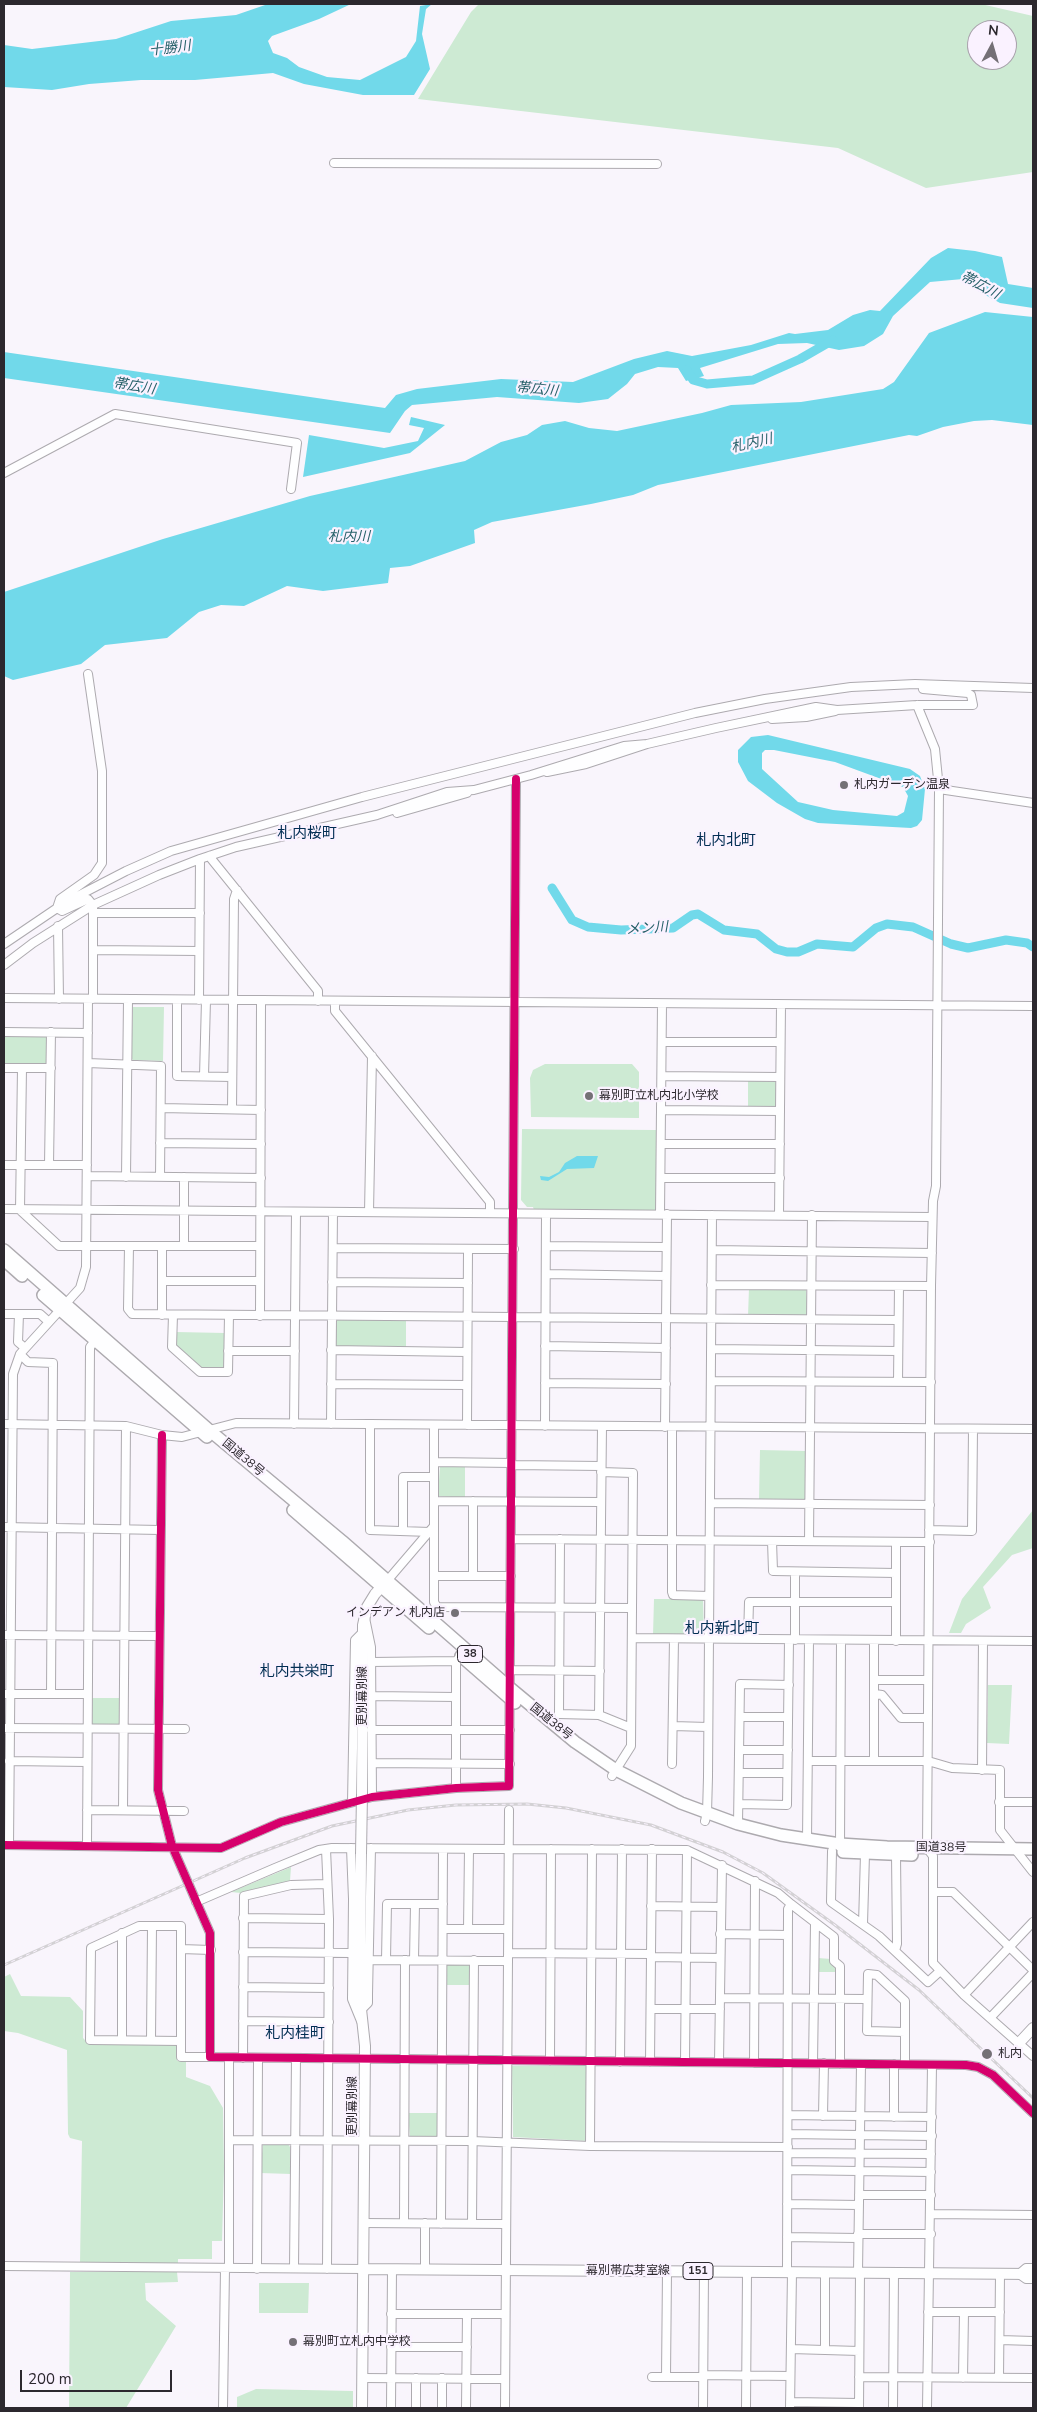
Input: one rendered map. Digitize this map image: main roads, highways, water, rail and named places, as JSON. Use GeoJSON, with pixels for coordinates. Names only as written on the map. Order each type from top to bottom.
{"type":"FeatureCollection","features":[{"type":"Feature","properties":{"kind":"highway","name":"国道38号"},"geometry":{"type":"LineString","coordinates":[[4,1250],[63,1307]]}},
{"type":"Feature","properties":{"kind":"highway","name":"国道38号"},"geometry":{"type":"LineString","coordinates":[[4,1260],[63,1307],[204,1431],[384,1584],[461,1655],[614,1773],[706,1817],[780,1842],[865,1854],[896,1855],[930,1852]]}},
{"type":"Feature","properties":{"kind":"highway","name":"国道38号"},"geometry":{"type":"LineString","coordinates":[[706,1817],[807,1840],[837,1849],[930,1852],[1017,1852],[1033,1849]]}},
{"type":"Feature","properties":{"kind":"highway","name":"国道38号"},"geometry":{"type":"LineString","coordinates":[[1017,1852],[1033,1856]]}},
{"type":"Feature","properties":{"kind":"main road","name":"更別幕別線"},"geometry":{"type":"LineString","coordinates":[[363,2269],[364,2058],[361,2010],[361,1854],[367,1795],[363,1632],[367,1607],[384,1584]]}},
{"type":"Feature","properties":{"kind":"main road"},"geometry":{"type":"LineString","coordinates":[[1019,2043],[1033,2028]]}},
{"type":"Feature","properties":{"kind":"main road"},"geometry":{"type":"LineString","coordinates":[[362,2408],[363,2269]]}},
{"type":"Feature","properties":{"kind":"main road","name":"幕別帯広芽室線"},"geometry":{"type":"LineString","coordinates":[[363,2269],[1033,2274]]}},
{"type":"Feature","properties":{"kind":"water","name":"十勝川"},"geometry":{"type":"Polygon","coordinates":[[[268,4],[351,4],[319,19],[272,36],[268,41],[273,53],[287,58],[299,67],[327,77],[360,80],[406,57],[416,41],[420,6],[432,4],[426,9],[422,34],[430,69],[414,95],[363,95],[304,84],[273,73],[195,80],[141,80],[89,84],[52,90],[4,87],[4,45],[32,49],[116,39],[171,21],[236,15],[268,4]]]}},
{"type":"Feature","properties":{"kind":"water"},"geometry":{"type":"Polygon","coordinates":[[[948,248],[1002,257],[1008,284],[1033,288],[1033,308],[1000,303],[978,291],[963,279],[930,282],[893,316],[883,334],[864,346],[839,350],[807,343],[778,344],[700,368],[704,376],[686,381],[678,368],[658,367],[635,374],[627,384],[608,399],[579,403],[497,397],[412,405],[405,411],[390,433],[4,378],[4,352],[385,408],[396,395],[417,389],[501,379],[573,382],[634,359],[667,351],[692,356],[751,345],[789,333],[828,330],[853,315],[870,310],[880,311],[931,258],[948,248]]]}},
{"type":"Feature","properties":{"kind":"water","name":"札内川"},"geometry":{"type":"Polygon","coordinates":[[[985,312],[1033,317],[1033,425],[992,420],[974,421],[943,427],[917,436],[909,435],[658,485],[633,495],[492,522],[474,530],[475,543],[410,566],[390,568],[388,583],[323,591],[287,586],[244,606],[221,605],[199,612],[167,638],[105,645],[81,664],[13,680],[4,676],[4,592],[163,539],[310,496],[465,461],[501,442],[527,435],[542,425],[565,421],[589,428],[617,431],[731,405],[801,402],[883,389],[894,382],[929,333],[985,312]]]}},
{"type":"Feature","properties":{"kind":"water"},"geometry":{"type":"Polygon","coordinates":[[[411,417],[445,425],[410,453],[303,477],[309,435],[384,448],[418,441],[424,428],[409,425],[411,417]]]}},
{"type":"Feature","properties":{"kind":"water"},"geometry":{"type":"Polygon","coordinates":[[[768,735],[910,769],[920,776],[925,789],[922,820],[917,826],[911,828],[818,823],[805,819],[777,803],[748,781],[738,762],[738,750],[751,737],[768,735]],[[765,750],[762,753],[762,769],[798,802],[833,810],[897,816],[904,812],[908,796],[903,787],[835,762],[774,750],[765,750]]]}},
{"type":"Feature","properties":{"kind":"water"},"geometry":{"type":"Polygon","coordinates":[[[577,1156],[598,1156],[594,1168],[567,1169],[548,1181],[541,1180],[540,1176],[549,1177],[559,1172],[565,1163],[577,1156]]]}},
{"type":"Feature","properties":{"kind":"waterway","name":"帯広川"},"geometry":{"type":"LineString","coordinates":[[687,370],[693,380],[707,384],[753,380],[800,359],[833,340]]}},
{"type":"Feature","properties":{"kind":"waterway","name":"メン川"},"geometry":{"type":"LineString","coordinates":[[552,888],[572,920],[588,927],[621,930],[673,928],[692,915],[698,914],[724,930],[757,934],[776,949],[787,952],[798,952],[817,944],[853,947],[876,928],[887,924],[913,927],[951,944],[968,948],[1006,940],[1027,943],[1033,947]]}},
{"type":"Feature","properties":{"kind":"railway"},"geometry":{"type":"LineString","coordinates":[[4,1965],[245,1858],[332,1826],[408,1810],[456,1805],[527,1804],[566,1808],[651,1825],[723,1852],[763,1873],[835,1925],[919,1990],[1033,2098]]}},
{"type":"Feature","properties":{"kind":"place","name":"札内ガーデン温泉"},"geometry":{"type":"Point","coordinates":[844,785]}},
{"type":"Feature","properties":{"kind":"place","name":"幕別町立札内北小学校"},"geometry":{"type":"Point","coordinates":[589,1096]}},
{"type":"Feature","properties":{"kind":"place","name":"インデアン 札内店"},"geometry":{"type":"Point","coordinates":[455,1613]}},
{"type":"Feature","properties":{"kind":"place","name":"札内"},"geometry":{"type":"Point","coordinates":[987,2054]}},
{"type":"Feature","properties":{"kind":"place","name":"幕別町立札内中学校"},"geometry":{"type":"Point","coordinates":[293,2342]}},
{"type":"Feature","properties":{"kind":"district","name":"札内桜町"},"geometry":{"type":"Point","coordinates":[307,834]}},
{"type":"Feature","properties":{"kind":"district","name":"札内北町"},"geometry":{"type":"Point","coordinates":[726,841]}},
{"type":"Feature","properties":{"kind":"district","name":"札内新北町"},"geometry":{"type":"Point","coordinates":[722,1629]}},
{"type":"Feature","properties":{"kind":"district","name":"札内共栄町"},"geometry":{"type":"Point","coordinates":[297,1672]}},
{"type":"Feature","properties":{"kind":"district","name":"札内桂町"},"geometry":{"type":"Point","coordinates":[295,2034]}}]}
